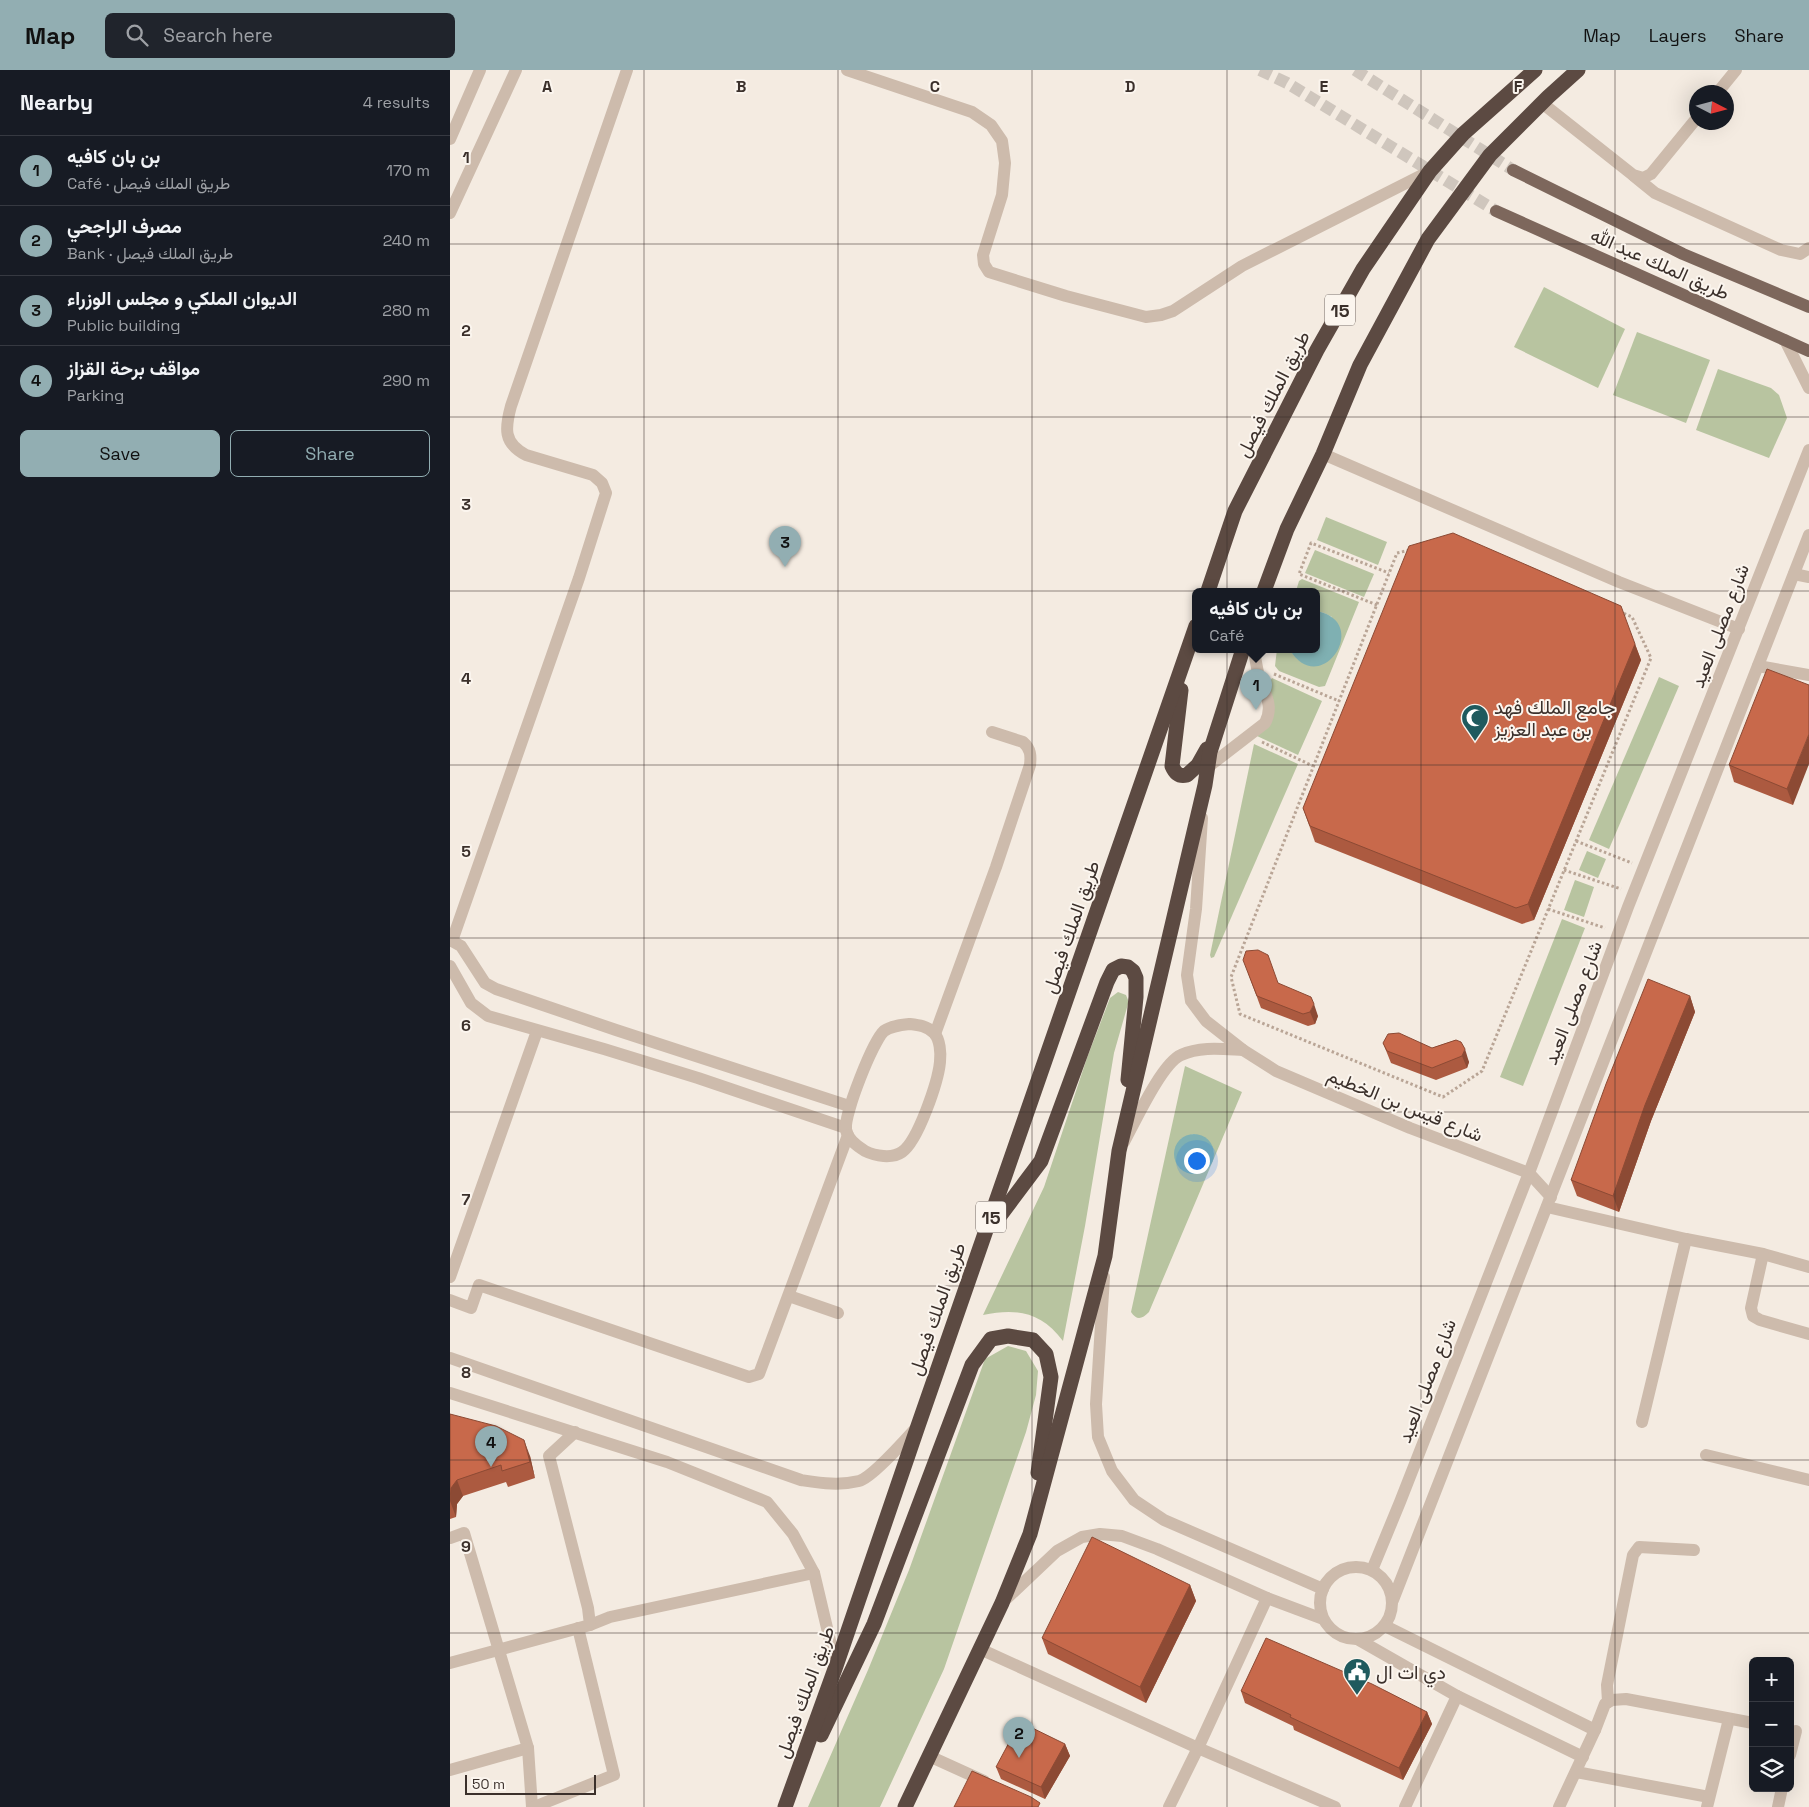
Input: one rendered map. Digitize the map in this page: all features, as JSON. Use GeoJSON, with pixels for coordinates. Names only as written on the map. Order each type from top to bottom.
{"type":"FeatureCollection","features":[{"type":"Feature","properties":{"kind":"highway","name":"طريق الملك فيصل"},"geometry":{"type":"LineString","coordinates":[[1209,588],[1235,511],[1317,350],[1363,269],[1430,171],[1463,134],[1535,70]]}},
{"type":"Feature","properties":{"kind":"highway","name":"15"},"geometry":{"type":"LineString","coordinates":[[1265,588],[1288,530],[1360,365],[1428,238],[1490,154],[1578,70]]}},
{"type":"Feature","properties":{"kind":"highway","name":"طريق الملك فيصل"},"geometry":{"type":"LineString","coordinates":[[786,1807],[1192,637]]}},
{"type":"Feature","properties":{"kind":"highway"},"geometry":{"type":"LineString","coordinates":[[1192,641],[1182,684],[1172,766],[1175,772],[1178,775],[1187,775],[1198,765],[1216,734]]}},
{"type":"Feature","properties":{"kind":"highway"},"geometry":{"type":"LineString","coordinates":[[905,1807],[1002,1603],[1030,1534],[1105,1256],[1119,1151],[1205,785],[1210,752],[1242,653]]}},
{"type":"Feature","properties":{"kind":"highway"},"geometry":{"type":"LineString","coordinates":[[983,1238],[1041,1161],[1106,982],[1113,970],[1120,966],[1128,967],[1133,971],[1136,978],[1127,1119]]}},
{"type":"Feature","properties":{"kind":"highway"},"geometry":{"type":"LineString","coordinates":[[786,1807],[874,1624],[972,1364],[991,1339],[1008,1336],[1033,1340],[1046,1354],[1051,1377],[1030,1534]]}},
{"type":"Feature","properties":{"kind":"main road","name":"طريق الملك عبد الله"},"geometry":{"type":"LineString","coordinates":[[1513,170],[1683,254],[1808,306]]}},
{"type":"Feature","properties":{"kind":"main road","name":"طريق الملك عبد الله"},"geometry":{"type":"LineString","coordinates":[[1496,211],[1809,351]]}},
{"type":"Feature","properties":{"kind":"street"},"geometry":{"type":"LineString","coordinates":[[450,138],[480,70]]}},
{"type":"Feature","properties":{"kind":"street"},"geometry":{"type":"LineString","coordinates":[[450,213],[516,70]]}},
{"type":"Feature","properties":{"kind":"street"},"geometry":{"type":"LineString","coordinates":[[627,70],[506,424],[511,444],[517,451],[593,475],[602,483],[606,493],[579,578],[451,941],[461,946],[485,983],[496,989],[849,1106]]}},
{"type":"Feature","properties":{"kind":"street"},"geometry":{"type":"LineString","coordinates":[[846,70],[972,112],[991,125],[1002,141],[1005,163],[1002,195],[982,255],[984,264],[989,272],[1066,296],[1146,317],[1173,312],[1242,266],[1430,171]]}},
{"type":"Feature","properties":{"kind":"street"},"geometry":{"type":"LineString","coordinates":[[1724,85],[1736,70]]}},
{"type":"Feature","properties":{"kind":"street"},"geometry":{"type":"LineString","coordinates":[[1542,103],[1655,193],[1781,250],[1800,254],[1809,248]]}},
{"type":"Feature","properties":{"kind":"street"},"geometry":{"type":"LineString","coordinates":[[1633,175],[1643,178],[1651,174],[1689,127]]}},
{"type":"Feature","properties":{"kind":"street"},"geometry":{"type":"LineString","coordinates":[[1785,340],[1809,388]]}},
{"type":"Feature","properties":{"kind":"street","name":"شارع مصلى العيد"},"geometry":{"type":"LineString","coordinates":[[1372,1570],[1529,1174],[1644,868],[1809,450]]}},
{"type":"Feature","properties":{"kind":"street"},"geometry":{"type":"LineString","coordinates":[[1322,454],[1646,594],[1739,629]]}},
{"type":"Feature","properties":{"kind":"street"},"geometry":{"type":"LineString","coordinates":[[1794,488],[1799,480],[1809,475]]}},
{"type":"Feature","properties":{"kind":"street"},"geometry":{"type":"LineString","coordinates":[[1393,1600],[1386,1582],[1372,1570],[1361,1567],[1349,1568],[1338,1572],[1329,1579],[1323,1589],[1320,1604],[1323,1619],[1329,1628],[1338,1635],[1348,1639],[1359,1640],[1369,1638],[1378,1633],[1390,1618],[1393,1600],[1809,534]]}},
{"type":"Feature","properties":{"kind":"street"},"geometry":{"type":"LineString","coordinates":[[1794,574],[1809,577]]}},
{"type":"Feature","properties":{"kind":"street"},"geometry":{"type":"LineString","coordinates":[[1208,767],[1264,723],[1269,715],[1270,702],[1257,667],[1255,653]]}},
{"type":"Feature","properties":{"kind":"street"},"geometry":{"type":"LineString","coordinates":[[1758,666],[1809,675]]}},
{"type":"Feature","properties":{"kind":"street"},"geometry":{"type":"LineString","coordinates":[[935,1034],[996,868],[1030,766],[1030,753],[1023,742],[992,732]]}},
{"type":"Feature","properties":{"kind":"street","name":"شارع قيس بن الخطيم"},"geometry":{"type":"LineString","coordinates":[[1205,785],[1196,909],[1187,975],[1191,1001],[1206,1021],[1243,1050],[1276,1071],[1410,1128],[1529,1174],[1549,1202]]}},
{"type":"Feature","properties":{"kind":"street"},"geometry":{"type":"LineString","coordinates":[[450,966],[471,1003],[488,1016],[698,1078],[846,1132],[851,1141],[859,1148],[888,1156],[902,1152],[914,1139],[927,1107],[940,1062],[940,1049],[935,1034],[925,1026],[910,1024],[896,1026],[885,1030],[875,1042],[849,1106],[846,1132],[789,1296],[759,1374],[749,1377],[479,1285],[471,1308],[450,1300]]}},
{"type":"Feature","properties":{"kind":"street"},"geometry":{"type":"LineString","coordinates":[[450,1277],[537,1031]]}},
{"type":"Feature","properties":{"kind":"street"},"geometry":{"type":"LineString","coordinates":[[1119,1151],[1166,1067],[1180,1055],[1195,1050],[1243,1050]]}},
{"type":"Feature","properties":{"kind":"street"},"geometry":{"type":"LineString","coordinates":[[1549,1202],[1686,1239],[1763,1254],[1809,1267]]}},
{"type":"Feature","properties":{"kind":"street"},"geometry":{"type":"LineString","coordinates":[[1642,1422],[1686,1239]]}},
{"type":"Feature","properties":{"kind":"street"},"geometry":{"type":"LineString","coordinates":[[1763,1254],[1751,1308],[1753,1316],[1760,1320],[1809,1334]]}},
{"type":"Feature","properties":{"kind":"street"},"geometry":{"type":"LineString","coordinates":[[1105,1256],[1096,1404],[1098,1437],[1112,1471],[1134,1500],[1164,1520],[1323,1589]]}},
{"type":"Feature","properties":{"kind":"street"},"geometry":{"type":"LineString","coordinates":[[789,1296],[838,1313]]}},
{"type":"Feature","properties":{"kind":"street"},"geometry":{"type":"LineString","coordinates":[[450,1358],[801,1480],[832,1485],[861,1481],[882,1464],[918,1426]]}},
{"type":"Feature","properties":{"kind":"street"},"geometry":{"type":"LineString","coordinates":[[450,1393],[667,1462],[767,1502],[793,1534],[814,1573],[836,1666]]}},
{"type":"Feature","properties":{"kind":"street"},"geometry":{"type":"LineString","coordinates":[[450,1538],[464,1533],[528,1748],[533,1807],[614,1775],[584,1626],[588,1608],[549,1456],[575,1432]]}},
{"type":"Feature","properties":{"kind":"street"},"geometry":{"type":"LineString","coordinates":[[1706,1454],[1809,1480]]}},
{"type":"Feature","properties":{"kind":"street"},"geometry":{"type":"LineString","coordinates":[[1002,1603],[1057,1551],[1082,1537],[1100,1534],[1122,1536],[1157,1549],[1267,1598],[1323,1619]]}},
{"type":"Feature","properties":{"kind":"street"},"geometry":{"type":"LineString","coordinates":[[1608,1702],[1608,1685],[1632,1555],[1639,1546],[1694,1550]]}},
{"type":"Feature","properties":{"kind":"street"},"geometry":{"type":"LineString","coordinates":[[450,1662],[584,1626],[610,1617],[814,1573]]}},
{"type":"Feature","properties":{"kind":"street"},"geometry":{"type":"LineString","coordinates":[[1169,1807],[1267,1598]]}},
{"type":"Feature","properties":{"kind":"street"},"geometry":{"type":"LineString","coordinates":[[1385,1626],[1596,1730]]}},
{"type":"Feature","properties":{"kind":"street"},"geometry":{"type":"LineString","coordinates":[[1359,1640],[1457,1696],[1583,1757]]}},
{"type":"Feature","properties":{"kind":"street"},"geometry":{"type":"LineString","coordinates":[[980,1650],[1335,1807]]}},
{"type":"Feature","properties":{"kind":"street"},"geometry":{"type":"LineString","coordinates":[[1405,1807],[1457,1696]]}},
{"type":"Feature","properties":{"kind":"street"},"geometry":{"type":"LineString","coordinates":[[1559,1807],[1596,1730],[1605,1704],[1612,1700],[1626,1699],[1749,1722]]}},
{"type":"Feature","properties":{"kind":"street"},"geometry":{"type":"LineString","coordinates":[[1576,1772],[1708,1802],[1729,1719]]}},
{"type":"Feature","properties":{"kind":"street"},"geometry":{"type":"LineString","coordinates":[[1794,1730],[1809,1733]]}},
{"type":"Feature","properties":{"kind":"street"},"geometry":{"type":"LineString","coordinates":[[450,1770],[528,1748]]}},
{"type":"Feature","properties":{"kind":"street"},"geometry":{"type":"LineString","coordinates":[[929,1756],[999,1788]]}},
{"type":"Feature","properties":{"kind":"street"},"geometry":{"type":"LineString","coordinates":[[1778,1807],[1781,1792]]}},
{"type":"Feature","properties":{"kind":"path"},"geometry":{"type":"LineString","coordinates":[[1454,540],[1632,617],[1651,658],[1482,1071],[1443,1097],[1240,1014],[1231,977],[1389,573],[1397,552],[1454,540]]}},
{"type":"Feature","properties":{"kind":"path"},"geometry":{"type":"LineString","coordinates":[[1377,605],[1299,574],[1311,543],[1389,573]]}},
{"type":"Feature","properties":{"kind":"path"},"geometry":{"type":"LineString","coordinates":[[1257,667],[1339,701]]}},
{"type":"Feature","properties":{"kind":"path"},"geometry":{"type":"LineString","coordinates":[[1248,736],[1313,766]]}},
{"type":"Feature","properties":{"kind":"path"},"geometry":{"type":"LineString","coordinates":[[1576,841],[1644,868]]}},
{"type":"Feature","properties":{"kind":"path"},"geometry":{"type":"LineString","coordinates":[[1564,870],[1634,894]]}},
{"type":"Feature","properties":{"kind":"path"},"geometry":{"type":"LineString","coordinates":[[1548,909],[1619,933]]}},
{"type":"Feature","properties":{"kind":"green space"},"geometry":{"type":"Polygon","coordinates":[[[1544,287],[1625,329],[1598,388],[1514,347],[1544,287]]]}},
{"type":"Feature","properties":{"kind":"green space"},"geometry":{"type":"Polygon","coordinates":[[[1637,332],[1710,360],[1686,423],[1613,395],[1637,332]]]}},
{"type":"Feature","properties":{"kind":"green space"},"geometry":{"type":"Polygon","coordinates":[[[1718,369],[1771,388],[1779,395],[1787,418],[1769,458],[1696,430],[1718,369]]]}},
{"type":"Feature","properties":{"kind":"green space"},"geometry":{"type":"Polygon","coordinates":[[[1326,517],[1387,542],[1378,565],[1317,540],[1326,517]]]}},
{"type":"Feature","properties":{"kind":"green space"},"geometry":{"type":"Polygon","coordinates":[[[1315,550],[1374,574],[1364,597],[1305,573],[1315,550]]]}},
{"type":"Feature","properties":{"kind":"green space"},"geometry":{"type":"Polygon","coordinates":[[[1302,579],[1359,602],[1325,686],[1319,687],[1279,671],[1275,666],[1277,653],[1292,653],[1301,662],[1318,666],[1332,617],[1320,612],[1320,588],[1297,588],[1299,581],[1302,579]]]}},
{"type":"Feature","properties":{"kind":"green space"},"geometry":{"type":"Polygon","coordinates":[[[1659,677],[1679,686],[1609,849],[1589,840],[1659,677]]]}},
{"type":"Feature","properties":{"kind":"green space"},"geometry":{"type":"Polygon","coordinates":[[[1272,678],[1322,701],[1298,755],[1257,736],[1263,730],[1267,687],[1272,678]]]}},
{"type":"Feature","properties":{"kind":"green space"},"geometry":{"type":"Polygon","coordinates":[[[1254,744],[1298,764],[1214,957],[1211,958],[1210,955],[1254,744]]]}},
{"type":"Feature","properties":{"kind":"green space"},"geometry":{"type":"Polygon","coordinates":[[[1587,851],[1606,859],[1598,878],[1579,870],[1587,851]]]}},
{"type":"Feature","properties":{"kind":"green space"},"geometry":{"type":"Polygon","coordinates":[[[1575,880],[1594,887],[1584,917],[1564,910],[1575,880]]]}},
{"type":"Feature","properties":{"kind":"green space"},"geometry":{"type":"Polygon","coordinates":[[[1562,919],[1585,928],[1523,1086],[1500,1077],[1562,919]]]}},
{"type":"Feature","properties":{"kind":"green space"},"geometry":{"type":"Polygon","coordinates":[[[1118,992],[1126,995],[1128,1004],[1114,1053],[1085,1226],[1063,1341],[1046,1324],[1028,1314],[1007,1312],[983,1315],[1044,1187],[1087,1058],[1110,998],[1118,992]]]}},
{"type":"Feature","properties":{"kind":"green space"},"geometry":{"type":"Polygon","coordinates":[[[1185,1066],[1242,1092],[1149,1312],[1137,1318],[1131,1312],[1185,1066]],[[1194,1134],[1182,1138],[1176,1162],[1184,1171],[1202,1172],[1213,1159],[1213,1150],[1206,1140],[1194,1134]]]}},
{"type":"Feature","properties":{"kind":"green space"},"geometry":{"type":"Polygon","coordinates":[[[1008,1346],[1026,1351],[1038,1371],[1036,1395],[1026,1432],[944,1669],[880,1807],[808,1807],[909,1570],[985,1359],[1008,1346]]]}},
{"type":"Feature","properties":{"kind":"water"},"geometry":{"type":"Polygon","coordinates":[[[1320,613],[1333,618],[1340,628],[1341,641],[1336,653],[1327,662],[1315,666],[1302,663],[1293,653],[1320,653],[1320,613]]]}},
{"type":"Feature","properties":{"kind":"water"},"geometry":{"type":"Polygon","coordinates":[[[1194,1134],[1208,1140],[1214,1154],[1208,1168],[1194,1174],[1180,1168],[1174,1154],[1180,1140],[1194,1134]]]}},
{"type":"Feature","properties":{"kind":"building","name":"جامع الملك فهد بن عبد العزيز"},"geometry":{"type":"Polygon","coordinates":[[[1453,533],[1621,606],[1635,644],[1528,904],[1516,908],[1310,826],[1303,808],[1409,546],[1453,533]]]}},
{"type":"Feature","properties":{"kind":"building"},"geometry":{"type":"Polygon","coordinates":[[[1767,669],[1809,685],[1809,734],[1787,789],[1729,765],[1767,669]]]}},
{"type":"Feature","properties":{"kind":"building"},"geometry":{"type":"Polygon","coordinates":[[[1258,950],[1268,955],[1278,983],[1311,997],[1314,1004],[1310,1012],[1303,1014],[1257,996],[1243,960],[1246,951],[1258,950]]]}},
{"type":"Feature","properties":{"kind":"building"},"geometry":{"type":"Polygon","coordinates":[[[1648,979],[1690,996],[1645,1105],[1613,1196],[1571,1180],[1606,1084],[1648,979]]]}},
{"type":"Feature","properties":{"kind":"building"},"geometry":{"type":"Polygon","coordinates":[[[1399,1033],[1432,1048],[1456,1040],[1461,1042],[1465,1049],[1462,1056],[1432,1068],[1387,1051],[1383,1043],[1388,1034],[1399,1033]]]}},
{"type":"Feature","properties":{"kind":"building"},"geometry":{"type":"Polygon","coordinates":[[[450,1414],[496,1426],[524,1440],[530,1462],[502,1471],[501,1465],[457,1480],[451,1488],[450,1500],[450,1414]]]}},
{"type":"Feature","properties":{"kind":"building"},"geometry":{"type":"Polygon","coordinates":[[[1092,1537],[1190,1585],[1140,1687],[1042,1638],[1092,1537]]]}},
{"type":"Feature","properties":{"kind":"building"},"geometry":{"type":"Polygon","coordinates":[[[1266,1638],[1372,1684],[1427,1712],[1399,1768],[1290,1717],[1291,1715],[1241,1691],[1266,1638]]]}},
{"type":"Feature","properties":{"kind":"building"},"geometry":{"type":"Polygon","coordinates":[[[1020,1722],[1065,1744],[1041,1787],[996,1767],[1020,1722]]]}},
{"type":"Feature","properties":{"kind":"building"},"geometry":{"type":"Polygon","coordinates":[[[972,1771],[1031,1797],[1040,1803],[1038,1807],[954,1807],[972,1771]]]}},
{"type":"Feature","properties":{"kind":"tunnel"},"geometry":{"type":"LineString","coordinates":[[1260,70],[1287,83],[1496,211]]}},
{"type":"Feature","properties":{"kind":"tunnel"},"geometry":{"type":"LineString","coordinates":[[1355,70],[1513,170]]}},
{"type":"Feature","properties":{"kind":"place","name":"الديوان الملكي و مجلس الوزراء"},"geometry":{"type":"Point","coordinates":[785,567]}},
{"type":"Feature","properties":{"kind":"place","name":"بن بان كافيه"},"geometry":{"type":"Point","coordinates":[1256,710]}},
{"type":"Feature","properties":{"kind":"place","name":"جامع الملك فهد بن عبد العزيز"},"geometry":{"type":"Point","coordinates":[1475,742]}},
{"type":"Feature","properties":{"kind":"place","name":"مواقف برحة القزاز"},"geometry":{"type":"Point","coordinates":[491,1467]}},
{"type":"Feature","properties":{"kind":"place","name":"دي ات ال"},"geometry":{"type":"Point","coordinates":[1357,1696]}},
{"type":"Feature","properties":{"kind":"place","name":"مصرف الراجحي"},"geometry":{"type":"Point","coordinates":[1019,1758]}}]}
